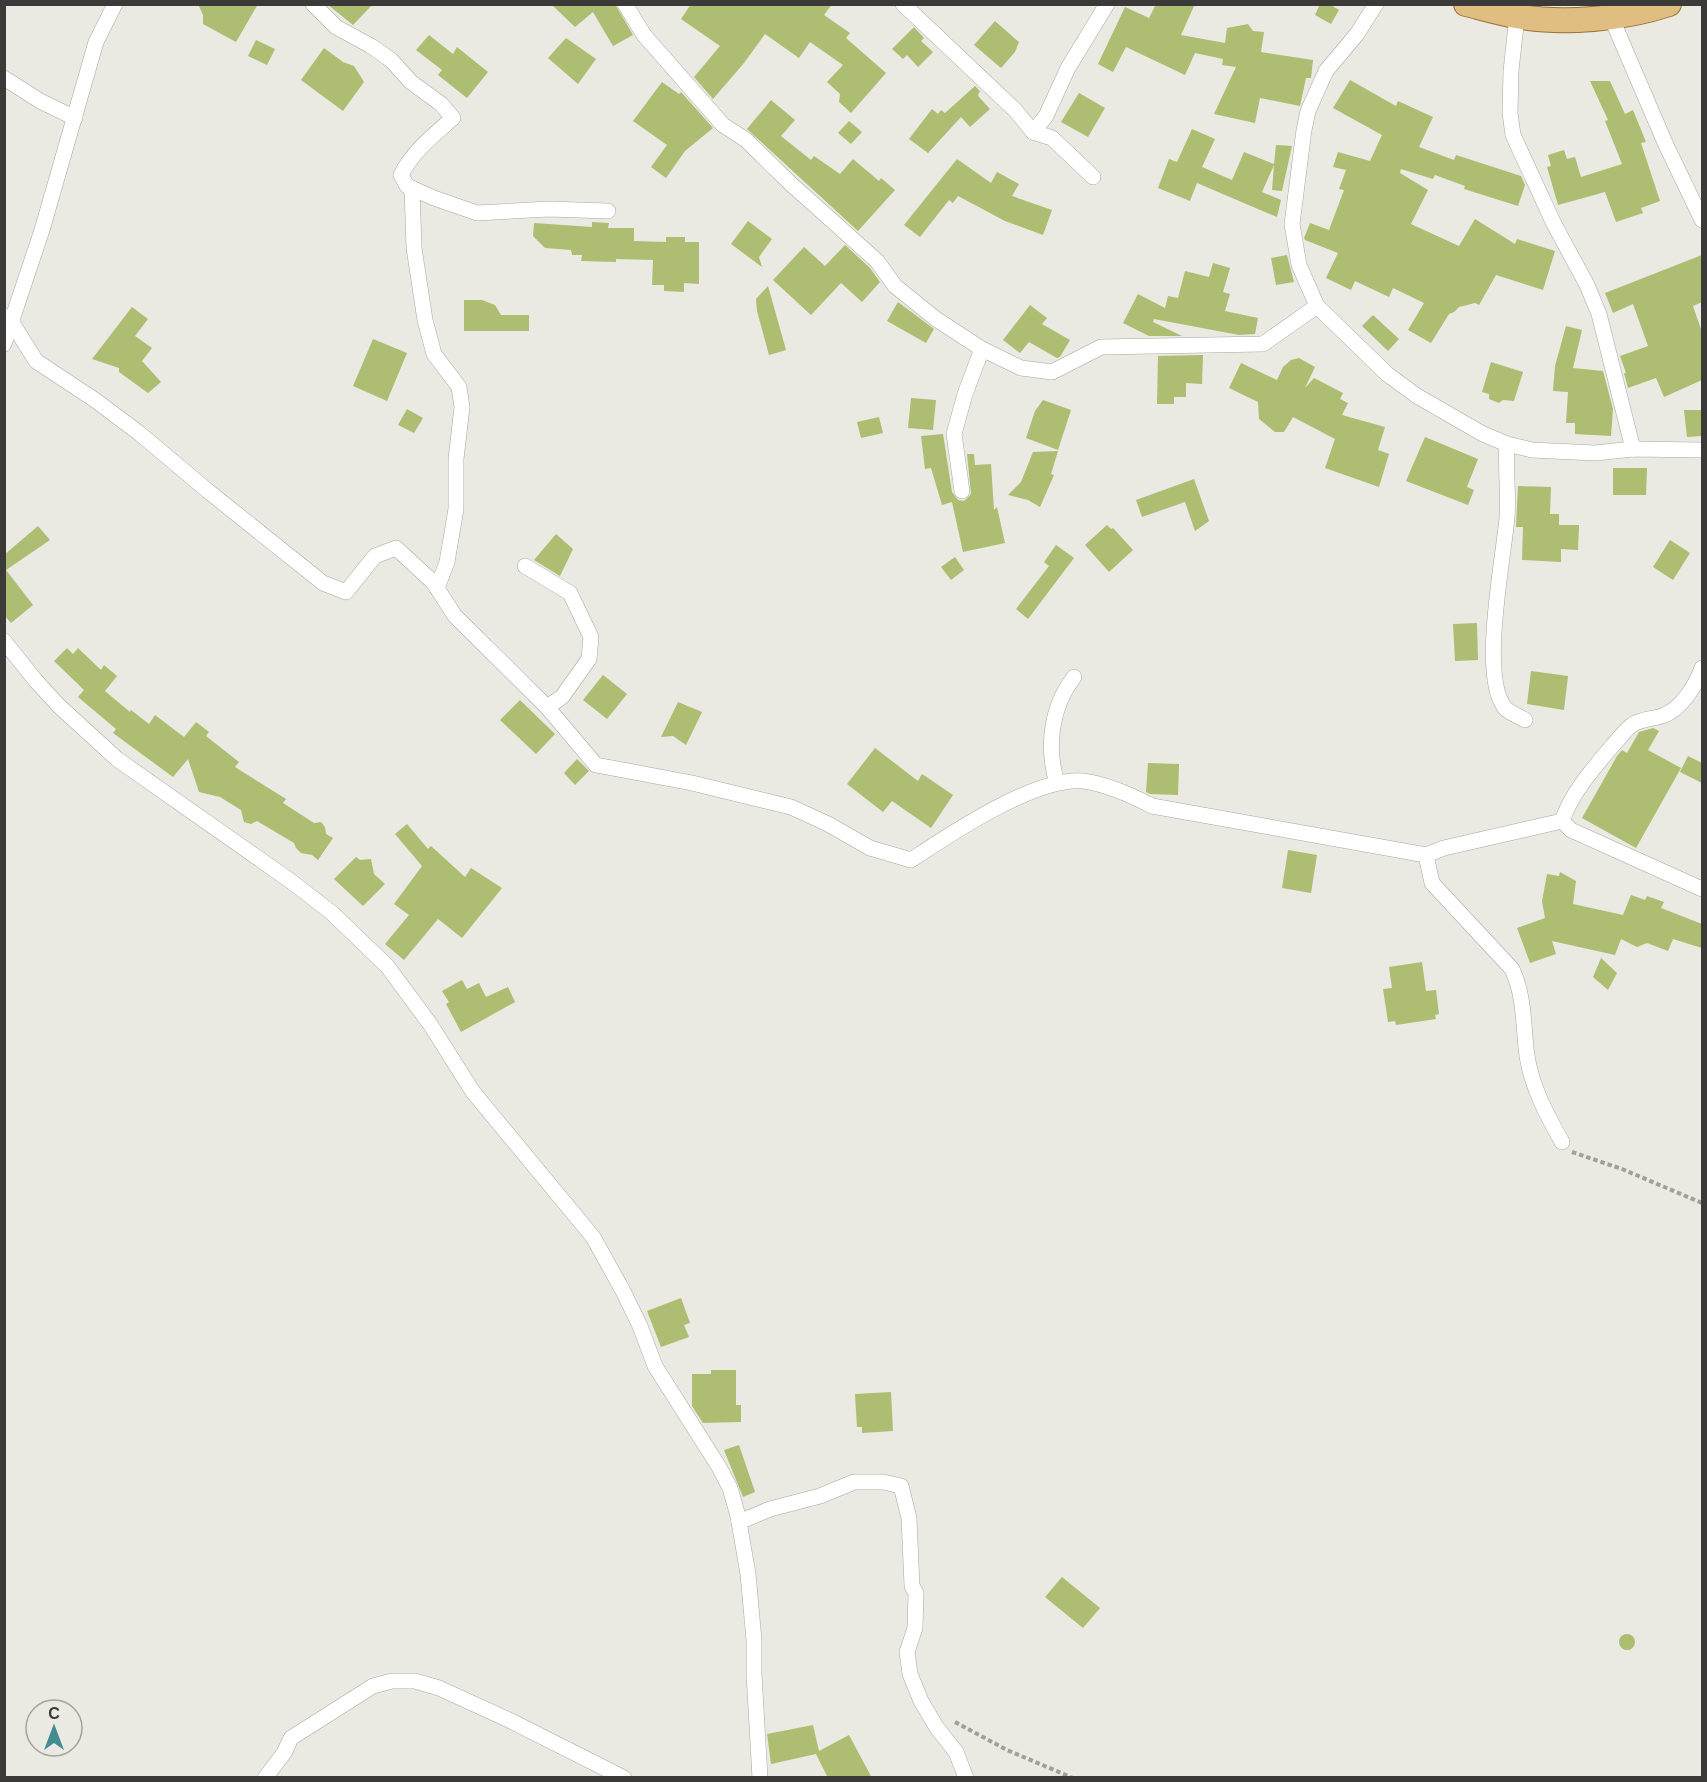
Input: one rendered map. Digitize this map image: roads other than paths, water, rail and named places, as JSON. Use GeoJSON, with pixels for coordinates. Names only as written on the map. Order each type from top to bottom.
{"type":"FeatureCollection","features":[{"type":"Feature","properties":{"kind":"main road"},"geometry":{"type":"LineString","coordinates":[[1466,4],[1541,19],[1583,12],[1611,17],[1669,4]]}},
{"type":"Feature","properties":{"kind":"street"},"geometry":{"type":"LineString","coordinates":[[4,344],[8,319],[42,230],[98,39],[115,4]]}},
{"type":"Feature","properties":{"kind":"street"},"geometry":{"type":"LineString","coordinates":[[314,4],[336,27],[392,60],[411,82],[441,104],[453,118],[405,165],[401,175],[407,186],[477,213],[549,208],[608,211]]}},
{"type":"Feature","properties":{"kind":"street"},"geometry":{"type":"LineString","coordinates":[[625,4],[644,36],[723,125],[746,140],[806,199],[877,261],[895,286],[936,319],[982,350],[1022,368],[1052,372],[1101,347],[1263,344],[1317,306]]}},
{"type":"Feature","properties":{"kind":"street"},"geometry":{"type":"LineString","coordinates":[[903,4],[1015,110],[1033,132],[1052,138],[1093,177]]}},
{"type":"Feature","properties":{"kind":"street"},"geometry":{"type":"LineString","coordinates":[[1033,132],[1046,116],[1068,68],[1107,4]]}},
{"type":"Feature","properties":{"kind":"street"},"geometry":{"type":"LineString","coordinates":[[1376,4],[1357,34],[1326,71],[1308,111],[1304,130],[1292,224],[1299,265],[1317,306],[1387,374],[1450,416],[1507,444],[1533,450],[1595,453],[1634,449],[1702,450]]}},
{"type":"Feature","properties":{"kind":"street"},"geometry":{"type":"LineString","coordinates":[[1517,16],[1511,71],[1510,113],[1513,135],[1599,314],[1634,449]]}},
{"type":"Feature","properties":{"kind":"street"},"geometry":{"type":"LineString","coordinates":[[1611,17],[1666,145],[1702,220]]}},
{"type":"Feature","properties":{"kind":"street"},"geometry":{"type":"LineString","coordinates":[[4,78],[40,101],[75,118]]}},
{"type":"Feature","properties":{"kind":"street"},"geometry":{"type":"LineString","coordinates":[[412,188],[414,248],[425,320],[434,354],[459,387],[462,407],[456,459],[456,509],[447,562],[437,588]]}},
{"type":"Feature","properties":{"kind":"street"},"geometry":{"type":"LineString","coordinates":[[8,319],[36,361],[95,399],[323,583],[346,592],[375,556],[396,548],[433,582],[454,616],[546,707],[596,765],[692,783],[791,807],[828,824],[870,848],[911,860],[962,826],[1036,790],[1057,783],[1083,781],[1131,795],[1152,806],[1426,855],[1444,848],[1562,821]]}},
{"type":"Feature","properties":{"kind":"street"},"geometry":{"type":"LineString","coordinates":[[962,491],[954,434],[965,394],[982,350]]}},
{"type":"Feature","properties":{"kind":"street"},"geometry":{"type":"LineString","coordinates":[[1507,444],[1507,518],[1493,647],[1497,693],[1503,708],[1526,720]]}},
{"type":"Feature","properties":{"kind":"street"},"geometry":{"type":"LineString","coordinates":[[525,566],[570,593],[591,637],[589,659],[562,697],[546,707]]}},
{"type":"Feature","properties":{"kind":"street"},"geometry":{"type":"LineString","coordinates":[[4,641],[59,706],[109,752],[186,809],[292,882],[332,913],[387,966],[430,1024],[473,1092],[593,1237],[623,1291],[660,1375],[730,1488],[739,1522],[748,1574],[754,1640],[753,1674],[760,1778]]}},
{"type":"Feature","properties":{"kind":"street"},"geometry":{"type":"LineString","coordinates":[[1562,821],[1567,806],[1588,774],[1632,724],[1665,715],[1699,687],[1702,668]]}},
{"type":"Feature","properties":{"kind":"street"},"geometry":{"type":"LineString","coordinates":[[1057,783],[1052,766],[1055,716],[1064,691],[1074,677]]}},
{"type":"Feature","properties":{"kind":"street"},"geometry":{"type":"LineString","coordinates":[[1562,821],[1571,830],[1702,889]]}},
{"type":"Feature","properties":{"kind":"street"},"geometry":{"type":"LineString","coordinates":[[1426,855],[1432,883],[1512,969],[1519,984],[1528,1058],[1535,1089],[1562,1143]]}},
{"type":"Feature","properties":{"kind":"street"},"geometry":{"type":"LineString","coordinates":[[739,1522],[770,1509],[820,1496],[854,1482],[883,1482],[901,1486],[909,1518],[912,1586],[916,1593],[915,1628],[907,1652],[910,1674],[926,1709],[956,1752],[966,1778]]}},
{"type":"Feature","properties":{"kind":"street"},"geometry":{"type":"LineString","coordinates":[[265,1778],[284,1753],[291,1738],[373,1686],[392,1681],[415,1681],[439,1688],[511,1721],[624,1778]]}}]}
